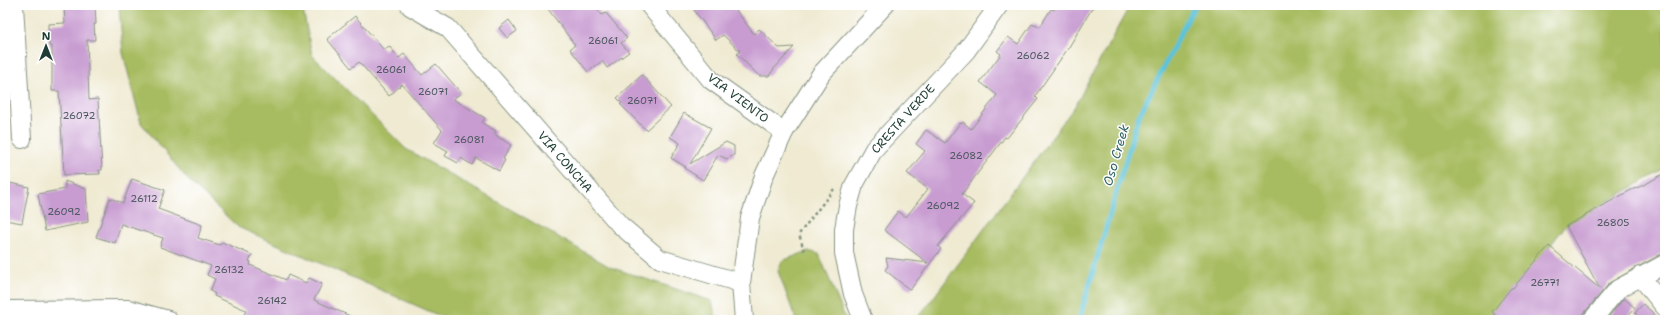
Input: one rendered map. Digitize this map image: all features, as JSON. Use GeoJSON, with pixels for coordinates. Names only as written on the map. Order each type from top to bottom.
{"type":"FeatureCollection","features":[{"type":"Feature","properties":{"kind":"street"},"geometry":{"type":"LineString","coordinates":[[14,5],[22,139]]}},
{"type":"Feature","properties":{"kind":"street","name":"VIA VIENTO"},"geometry":{"type":"LineString","coordinates":[[649,5],[711,80],[784,132]]}},
{"type":"Feature","properties":{"kind":"street"},"geometry":{"type":"LineString","coordinates":[[744,320],[741,283],[750,218],[764,176],[784,132],[821,74],[885,5]]}},
{"type":"Feature","properties":{"kind":"street","name":"CRESTA VERDE"},"geometry":{"type":"LineString","coordinates":[[863,320],[853,294],[844,253],[844,229],[853,189],[874,148],[966,50],[999,5]]}},
{"type":"Feature","properties":{"kind":"street","name":"VIA CONCHA"},"geometry":{"type":"LineString","coordinates":[[410,6],[448,28],[620,225],[660,258],[741,283]]}},
{"type":"Feature","properties":{"kind":"street"},"geometry":{"type":"LineString","coordinates":[[1592,320],[1618,290],[1640,276],[1665,264]]}},
{"type":"Feature","properties":{"kind":"street"},"geometry":{"type":"LineString","coordinates":[[1640,276],[1665,307]]}},
{"type":"Feature","properties":{"kind":"street"},"geometry":{"type":"LineString","coordinates":[[5,310],[128,309],[168,320]]}},
{"type":"Feature","properties":{"kind":"path"},"geometry":{"type":"LineString","coordinates":[[804,251],[800,234],[823,202],[837,186],[853,189]]}},
{"type":"Feature","properties":{"kind":"green space"},"geometry":{"type":"Polygon","coordinates":[[[119,5],[302,5],[312,55],[406,149],[610,267],[712,301],[716,320],[449,320],[238,227],[189,181],[141,123],[123,53],[119,5]]]}},
{"type":"Feature","properties":{"kind":"green space"},"geometry":{"type":"Polygon","coordinates":[[[1130,5],[1665,5],[1665,169],[1566,225],[1496,316],[1495,320],[915,320],[928,305],[1075,106],[1130,5]]]}},
{"type":"Feature","properties":{"kind":"green space"},"geometry":{"type":"Polygon","coordinates":[[[808,251],[819,254],[846,320],[796,320],[778,271],[782,261],[808,251]]]}},
{"type":"Feature","properties":{"kind":"building"},"geometry":{"type":"Polygon","coordinates":[[[545,5],[594,5],[602,15],[606,13],[627,38],[621,43],[629,52],[607,68],[602,61],[588,72],[570,49],[575,45],[545,5]]]}},
{"type":"Feature","properties":{"kind":"building"},"geometry":{"type":"Polygon","coordinates":[[[701,5],[732,5],[754,34],[759,29],[779,48],[794,47],[769,76],[759,76],[737,54],[740,51],[723,35],[716,40],[694,10],[701,5]]]}},
{"type":"Feature","properties":{"kind":"building"},"geometry":{"type":"Polygon","coordinates":[[[1058,5],[1094,5],[1069,47],[1035,96],[1038,99],[1007,138],[1005,137],[962,194],[974,203],[938,246],[941,249],[910,290],[885,270],[888,266],[886,258],[928,263],[884,230],[898,211],[906,217],[928,189],[907,173],[925,151],[916,144],[926,130],[945,143],[960,123],[961,124],[963,122],[971,129],[997,95],[980,82],[1001,54],[997,51],[1008,37],[1018,44],[1032,24],[1040,27],[1051,9],[1054,10],[1058,5]]]}},
{"type":"Feature","properties":{"kind":"building"},"geometry":{"type":"Polygon","coordinates":[[[64,6],[95,6],[95,40],[87,40],[89,100],[98,99],[102,170],[99,170],[100,174],[64,175],[59,91],[52,91],[52,46],[49,46],[48,24],[65,23],[64,6]]]}},
{"type":"Feature","properties":{"kind":"building"},"geometry":{"type":"Polygon","coordinates":[[[355,16],[384,50],[389,46],[399,58],[404,54],[422,75],[436,64],[461,93],[453,99],[485,118],[482,123],[496,131],[494,134],[511,145],[503,159],[505,160],[499,171],[476,158],[472,165],[461,158],[458,163],[445,156],[448,151],[434,143],[442,130],[402,84],[389,96],[359,62],[351,68],[327,39],[355,16]]]}},
{"type":"Feature","properties":{"kind":"building"},"geometry":{"type":"Polygon","coordinates":[[[509,20],[517,31],[507,38],[499,28],[509,20]]]}},
{"type":"Feature","properties":{"kind":"building"},"geometry":{"type":"Polygon","coordinates":[[[642,75],[671,107],[646,130],[620,104],[622,103],[617,98],[642,75]]]}},
{"type":"Feature","properties":{"kind":"building"},"geometry":{"type":"Polygon","coordinates":[[[684,113],[711,128],[690,164],[726,142],[734,146],[734,155],[727,159],[718,155],[703,180],[671,158],[680,143],[670,137],[684,113]]]}},
{"type":"Feature","properties":{"kind":"building"},"geometry":{"type":"Polygon","coordinates":[[[1665,173],[1665,252],[1607,284],[1608,285],[1584,313],[1582,320],[1501,320],[1492,312],[1511,288],[1513,288],[1549,246],[1600,289],[1566,226],[1665,173]]]}},
{"type":"Feature","properties":{"kind":"building"},"geometry":{"type":"Polygon","coordinates":[[[132,179],[165,190],[158,209],[202,225],[198,238],[220,245],[222,242],[252,255],[249,261],[251,262],[250,265],[286,280],[288,275],[306,283],[309,278],[322,284],[314,300],[359,320],[257,320],[244,315],[246,310],[214,296],[215,294],[210,291],[215,279],[207,275],[211,266],[160,247],[163,238],[121,224],[115,243],[96,237],[110,198],[123,203],[132,179]]]}},
{"type":"Feature","properties":{"kind":"building"},"geometry":{"type":"Polygon","coordinates":[[[65,181],[86,189],[88,222],[45,231],[38,194],[65,189],[65,181]]]}},
{"type":"Feature","properties":{"kind":"building"},"geometry":{"type":"Polygon","coordinates":[[[5,182],[29,187],[22,223],[5,220],[5,182]]]}},
{"type":"Feature","properties":{"kind":"building"},"geometry":{"type":"Polygon","coordinates":[[[1624,298],[1635,308],[1624,320],[1606,320],[1624,298]]]}},
{"type":"Feature","properties":{"kind":"building"},"geometry":{"type":"Polygon","coordinates":[[[1643,304],[1661,320],[1642,320],[1635,313],[1643,304]]]}},
{"type":"Feature","properties":{"kind":"waterway","name":"Oso Creek"},"geometry":{"type":"LineString","coordinates":[[1079,320],[1138,118],[1195,5]]}}]}
